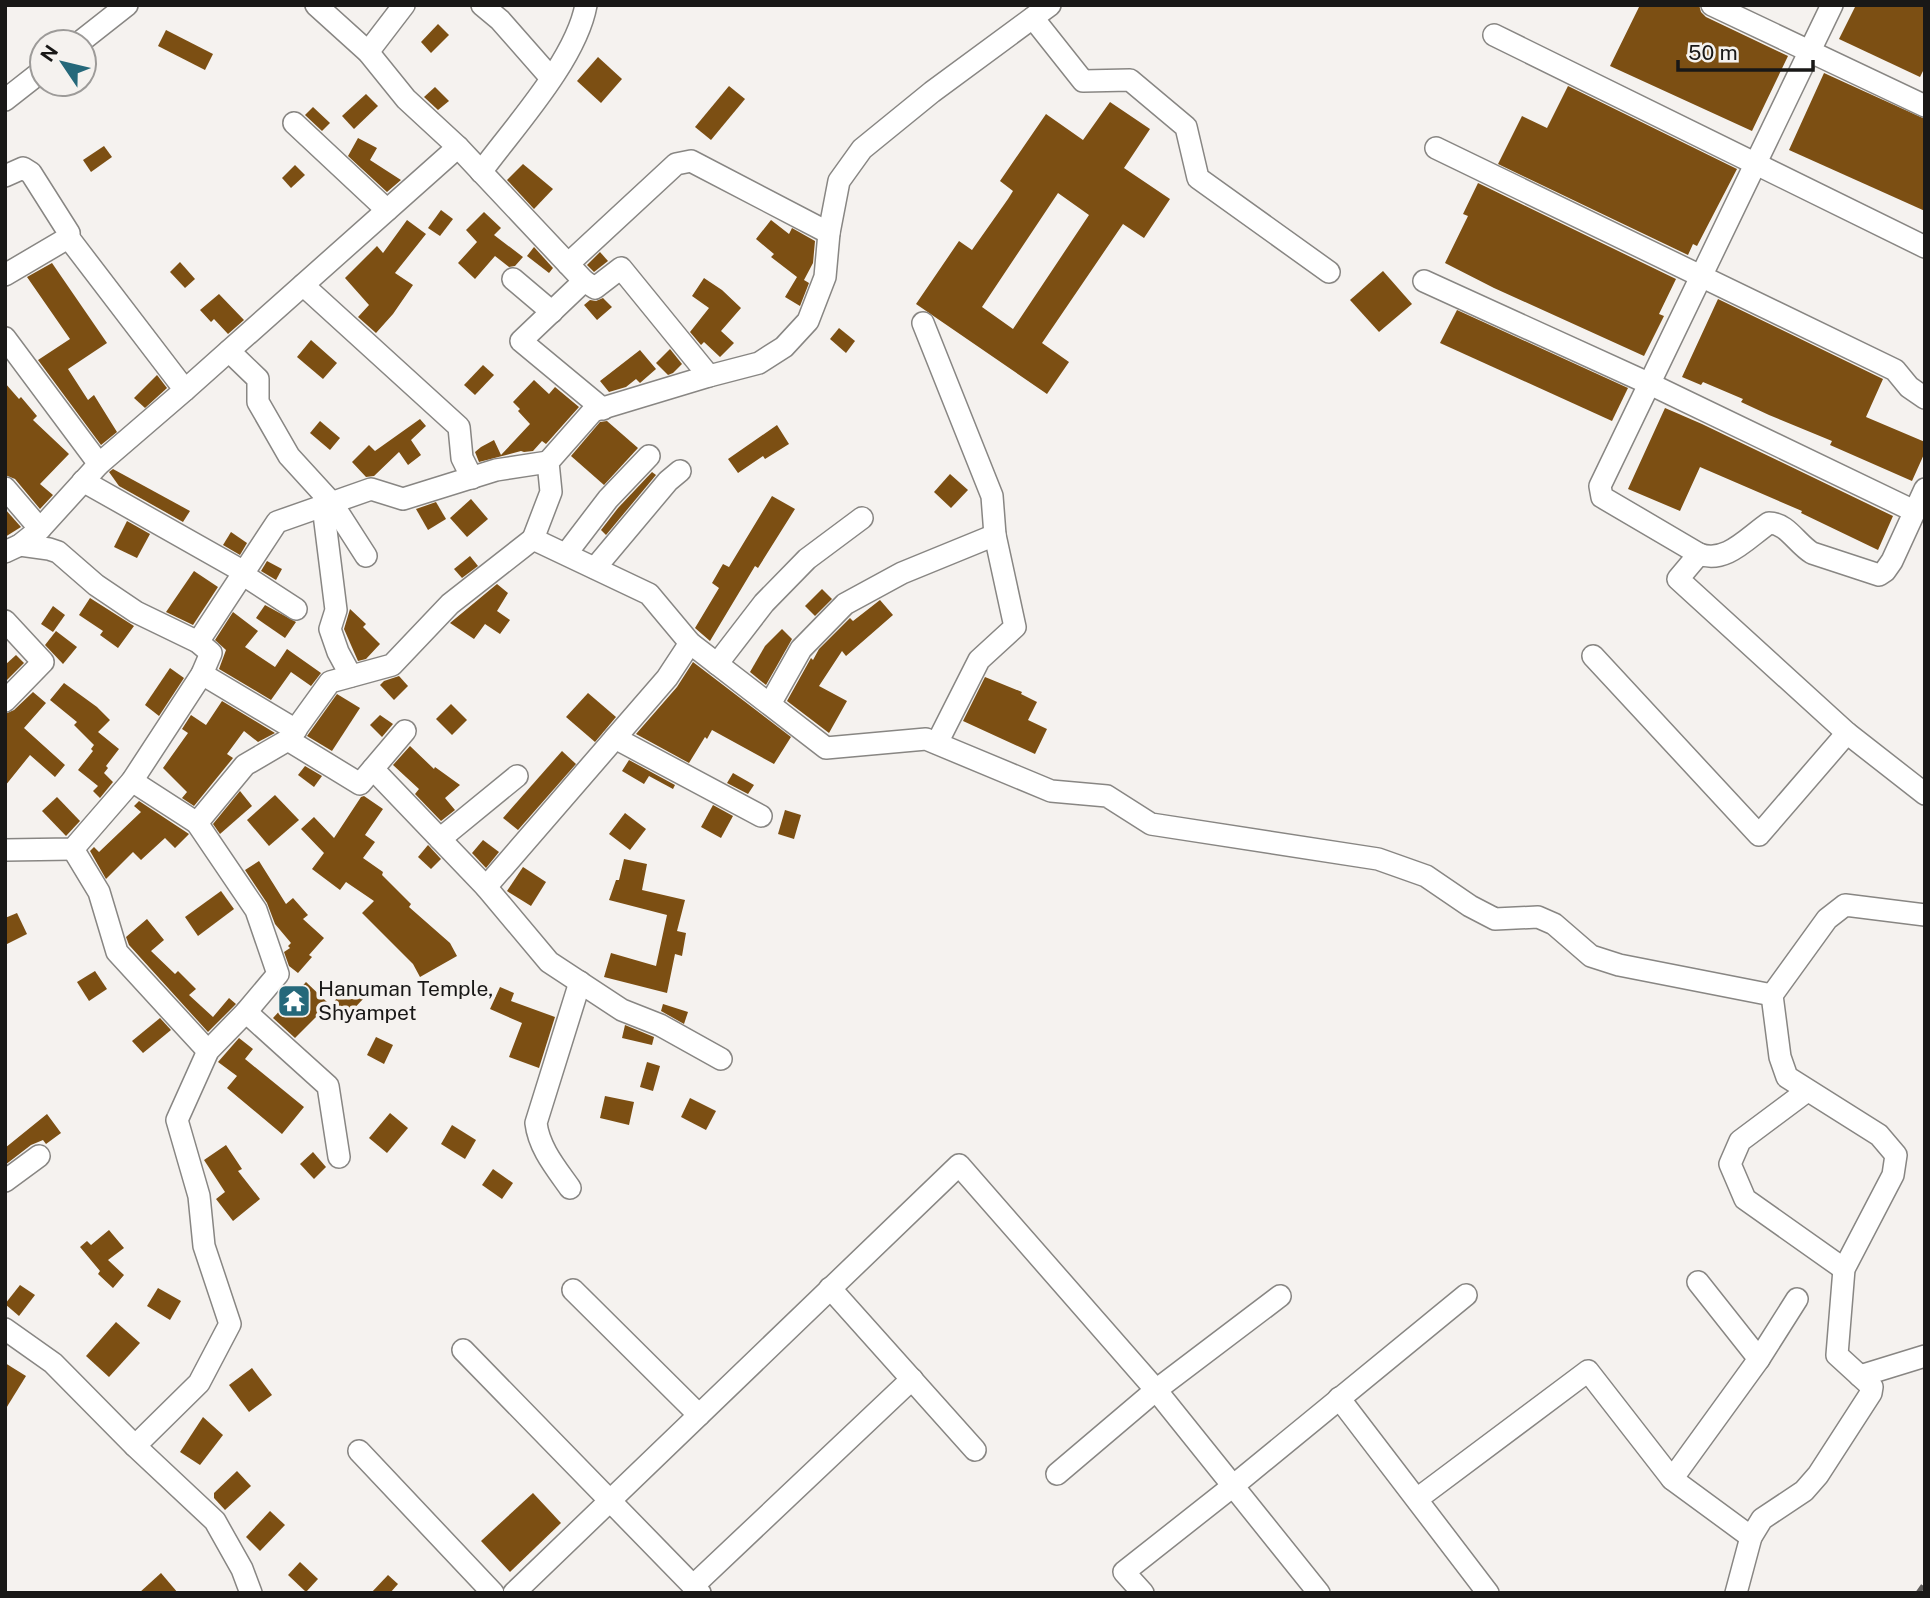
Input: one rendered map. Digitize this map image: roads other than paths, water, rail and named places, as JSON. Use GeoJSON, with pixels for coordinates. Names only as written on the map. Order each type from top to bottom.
{"type":"FeatureCollection","features":[{"type":"Feature","properties":{"kind":"street"},"geometry":{"type":"LineString","coordinates":[[98,28],[127,5]]}},
{"type":"Feature","properties":{"kind":"street"},"geometry":{"type":"LineString","coordinates":[[316,5],[368,52],[406,99],[458,147],[584,281],[595,288],[621,268],[709,376]]}},
{"type":"Feature","properties":{"kind":"street"},"geometry":{"type":"LineString","coordinates":[[368,52],[404,5]]}},
{"type":"Feature","properties":{"kind":"street"},"geometry":{"type":"LineString","coordinates":[[482,5],[500,20],[551,78]]}},
{"type":"Feature","properties":{"kind":"street"},"geometry":{"type":"LineString","coordinates":[[481,172],[551,78],[576,37],[586,5]]}},
{"type":"Feature","properties":{"kind":"street"},"geometry":{"type":"LineString","coordinates":[[198,642],[277,522],[371,489],[403,499],[496,470],[548,462],[593,411],[759,363],[784,347],[808,321],[825,277],[829,233],[839,181],[862,149],[932,92],[1050,5]]}},
{"type":"Feature","properties":{"kind":"street"},"geometry":{"type":"LineString","coordinates":[[1712,5],[1925,106]]}},
{"type":"Feature","properties":{"kind":"street"},"geometry":{"type":"LineString","coordinates":[[1832,5],[1599,491],[1602,497],[1710,558],[1728,553],[1769,523],[1774,523],[1783,527],[1812,553],[1878,575],[1889,567],[1925,489]]}},
{"type":"Feature","properties":{"kind":"street"},"geometry":{"type":"LineString","coordinates":[[1033,18],[1083,81],[1130,80],[1186,127],[1198,178],[1329,272]]}},
{"type":"Feature","properties":{"kind":"street"},"geometry":{"type":"LineString","coordinates":[[1494,35],[1925,247]]}},
{"type":"Feature","properties":{"kind":"street"},"geometry":{"type":"LineString","coordinates":[[5,100],[28,82]]}},
{"type":"Feature","properties":{"kind":"street"},"geometry":{"type":"LineString","coordinates":[[294,123],[387,210]]}},
{"type":"Feature","properties":{"kind":"street"},"geometry":{"type":"LineString","coordinates":[[13,549],[40,529],[99,464],[458,147]]}},
{"type":"Feature","properties":{"kind":"street"},"geometry":{"type":"LineString","coordinates":[[1436,148],[1895,370],[1909,387],[1925,398]]}},
{"type":"Feature","properties":{"kind":"street"},"geometry":{"type":"LineString","coordinates":[[568,264],[676,164],[691,161],[829,233]]}},
{"type":"Feature","properties":{"kind":"street"},"geometry":{"type":"LineString","coordinates":[[5,176],[23,168],[31,173],[68,229],[68,237],[185,390]]}},
{"type":"Feature","properties":{"kind":"street"},"geometry":{"type":"LineString","coordinates":[[5,275],[68,237]]}},
{"type":"Feature","properties":{"kind":"street"},"geometry":{"type":"LineString","coordinates":[[513,279],[552,312]]}},
{"type":"Feature","properties":{"kind":"street"},"geometry":{"type":"LineString","coordinates":[[584,281],[521,341],[603,409]]}},
{"type":"Feature","properties":{"kind":"street"},"geometry":{"type":"LineString","coordinates":[[1424,281],[1650,384],[1914,511]]}},
{"type":"Feature","properties":{"kind":"street"},"geometry":{"type":"LineString","coordinates":[[303,285],[459,427],[462,458],[472,478]]}},
{"type":"Feature","properties":{"kind":"street"},"geometry":{"type":"LineString","coordinates":[[923,323],[992,496],[995,535],[1015,627],[979,660],[937,743]]}},
{"type":"Feature","properties":{"kind":"street"},"geometry":{"type":"LineString","coordinates":[[5,338],[99,464]]}},
{"type":"Feature","properties":{"kind":"street"},"geometry":{"type":"LineString","coordinates":[[229,351],[258,379],[258,402],[289,456],[366,556]]}},
{"type":"Feature","properties":{"kind":"street"},"geometry":{"type":"LineString","coordinates":[[566,554],[608,499],[649,456]]}},
{"type":"Feature","properties":{"kind":"street"},"geometry":{"type":"LineString","coordinates":[[197,823],[245,765],[292,735],[330,682],[392,665],[450,604],[533,539],[551,492],[548,462]]}},
{"type":"Feature","properties":{"kind":"street"},"geometry":{"type":"LineString","coordinates":[[595,568],[668,481],[680,471]]}},
{"type":"Feature","properties":{"kind":"street"},"geometry":{"type":"LineString","coordinates":[[83,481],[243,573],[296,609]]}},
{"type":"Feature","properties":{"kind":"street"},"geometry":{"type":"LineString","coordinates":[[5,488],[40,529]]}},
{"type":"Feature","properties":{"kind":"street"},"geometry":{"type":"LineString","coordinates":[[327,504],[336,610],[330,629],[351,676]]}},
{"type":"Feature","properties":{"kind":"street"},"geometry":{"type":"LineString","coordinates":[[717,664],[764,603],[807,559],[862,518]]}},
{"type":"Feature","properties":{"kind":"street"},"geometry":{"type":"LineString","coordinates":[[770,704],[801,649],[845,604],[902,573],[995,535]]}},
{"type":"Feature","properties":{"kind":"street"},"geometry":{"type":"LineString","coordinates":[[533,539],[649,594],[690,643],[826,748],[926,739],[1051,791],[1107,796],[1152,824],[1378,859],[1426,876],[1470,906],[1495,919],[1538,917],[1554,924],[1591,956],[1619,965],[1772,995]]}},
{"type":"Feature","properties":{"kind":"street"},"geometry":{"type":"LineString","coordinates":[[5,850],[73,849],[132,781],[202,674],[211,653],[198,642],[136,612],[96,585],[58,552],[49,548],[13,549]]}},
{"type":"Feature","properties":{"kind":"street"},"geometry":{"type":"LineString","coordinates":[[1699,554],[1678,579],[1847,733],[1925,794]]}},
{"type":"Feature","properties":{"kind":"street"},"geometry":{"type":"LineString","coordinates":[[5,621],[43,662],[5,701]]}},
{"type":"Feature","properties":{"kind":"street"},"geometry":{"type":"LineString","coordinates":[[486,887],[667,678],[690,643]]}},
{"type":"Feature","properties":{"kind":"street"},"geometry":{"type":"LineString","coordinates":[[1593,656],[1759,835],[1847,733]]}},
{"type":"Feature","properties":{"kind":"street"},"geometry":{"type":"LineString","coordinates":[[202,674],[360,784],[405,731]]}},
{"type":"Feature","properties":{"kind":"street"},"geometry":{"type":"LineString","coordinates":[[615,738],[761,816]]}},
{"type":"Feature","properties":{"kind":"street"},"geometry":{"type":"LineString","coordinates":[[373,769],[486,887],[549,962],[622,1010],[660,1025],[721,1059]]}},
{"type":"Feature","properties":{"kind":"street"},"geometry":{"type":"LineString","coordinates":[[440,839],[517,776]]}},
{"type":"Feature","properties":{"kind":"street"},"geometry":{"type":"LineString","coordinates":[[132,781],[197,823],[256,910],[278,974],[208,1051],[177,1120],[199,1196],[204,1246],[230,1324],[200,1383],[135,1446]]}},
{"type":"Feature","properties":{"kind":"street"},"geometry":{"type":"LineString","coordinates":[[73,849],[99,892],[117,952],[208,1051]]}},
{"type":"Feature","properties":{"kind":"street"},"geometry":{"type":"LineString","coordinates":[[1735,1593],[1751,1537],[1762,1519],[1804,1491],[1818,1475],[1871,1393],[1872,1387],[1837,1355],[1844,1269],[1893,1175],[1896,1155],[1879,1135],[1787,1077],[1780,1057],[1772,995],[1827,919],[1845,905],[1925,915]]}},
{"type":"Feature","properties":{"kind":"street"},"geometry":{"type":"LineString","coordinates":[[570,1188],[542,1147],[537,1136],[536,1123],[580,982]]}},
{"type":"Feature","properties":{"kind":"street"},"geometry":{"type":"LineString","coordinates":[[246,1012],[328,1086],[339,1157]]}},
{"type":"Feature","properties":{"kind":"street"},"geometry":{"type":"LineString","coordinates":[[1807,1091],[1740,1141],[1730,1164],[1745,1199],[1844,1269]]}},
{"type":"Feature","properties":{"kind":"street"},"geometry":{"type":"LineString","coordinates":[[5,1181],[39,1156]]}},
{"type":"Feature","properties":{"kind":"street"},"geometry":{"type":"LineString","coordinates":[[514,1593],[959,1165],[1156,1391],[1319,1593]]}},
{"type":"Feature","properties":{"kind":"street"},"geometry":{"type":"LineString","coordinates":[[1698,1282],[1759,1359]]}},
{"type":"Feature","properties":{"kind":"street"},"geometry":{"type":"LineString","coordinates":[[830,1288],[975,1450]]}},
{"type":"Feature","properties":{"kind":"street"},"geometry":{"type":"LineString","coordinates":[[573,1290],[699,1415]]}},
{"type":"Feature","properties":{"kind":"street"},"geometry":{"type":"LineString","coordinates":[[1143,1593],[1124,1572],[1466,1295]]}},
{"type":"Feature","properties":{"kind":"street"},"geometry":{"type":"LineString","coordinates":[[1057,1474],[1156,1391],[1280,1296]]}},
{"type":"Feature","properties":{"kind":"street"},"geometry":{"type":"LineString","coordinates":[[1672,1479],[1759,1359],[1797,1299]]}},
{"type":"Feature","properties":{"kind":"street"},"geometry":{"type":"LineString","coordinates":[[5,1329],[52,1363],[215,1521],[243,1569],[251,1593]]}},
{"type":"Feature","properties":{"kind":"street"},"geometry":{"type":"LineString","coordinates":[[463,1350],[696,1589],[912,1379]]}},
{"type":"Feature","properties":{"kind":"street"},"geometry":{"type":"LineString","coordinates":[[1860,1376],[1925,1356]]}},
{"type":"Feature","properties":{"kind":"street"},"geometry":{"type":"LineString","coordinates":[[1417,1499],[1588,1371],[1672,1479],[1751,1537]]}},
{"type":"Feature","properties":{"kind":"street"},"geometry":{"type":"LineString","coordinates":[[1339,1398],[1488,1593]]}},
{"type":"Feature","properties":{"kind":"street"},"geometry":{"type":"LineString","coordinates":[[359,1451],[493,1593]]}},
{"type":"Feature","properties":{"kind":"railway"},"geometry":{"type":"LineString","coordinates":[[1918,1593],[1925,1583]]}},
{"type":"Feature","properties":{"kind":"place","name":"Hanuman Temple, Shyampet"},"geometry":{"type":"Point","coordinates":[294,1001]}}]}
